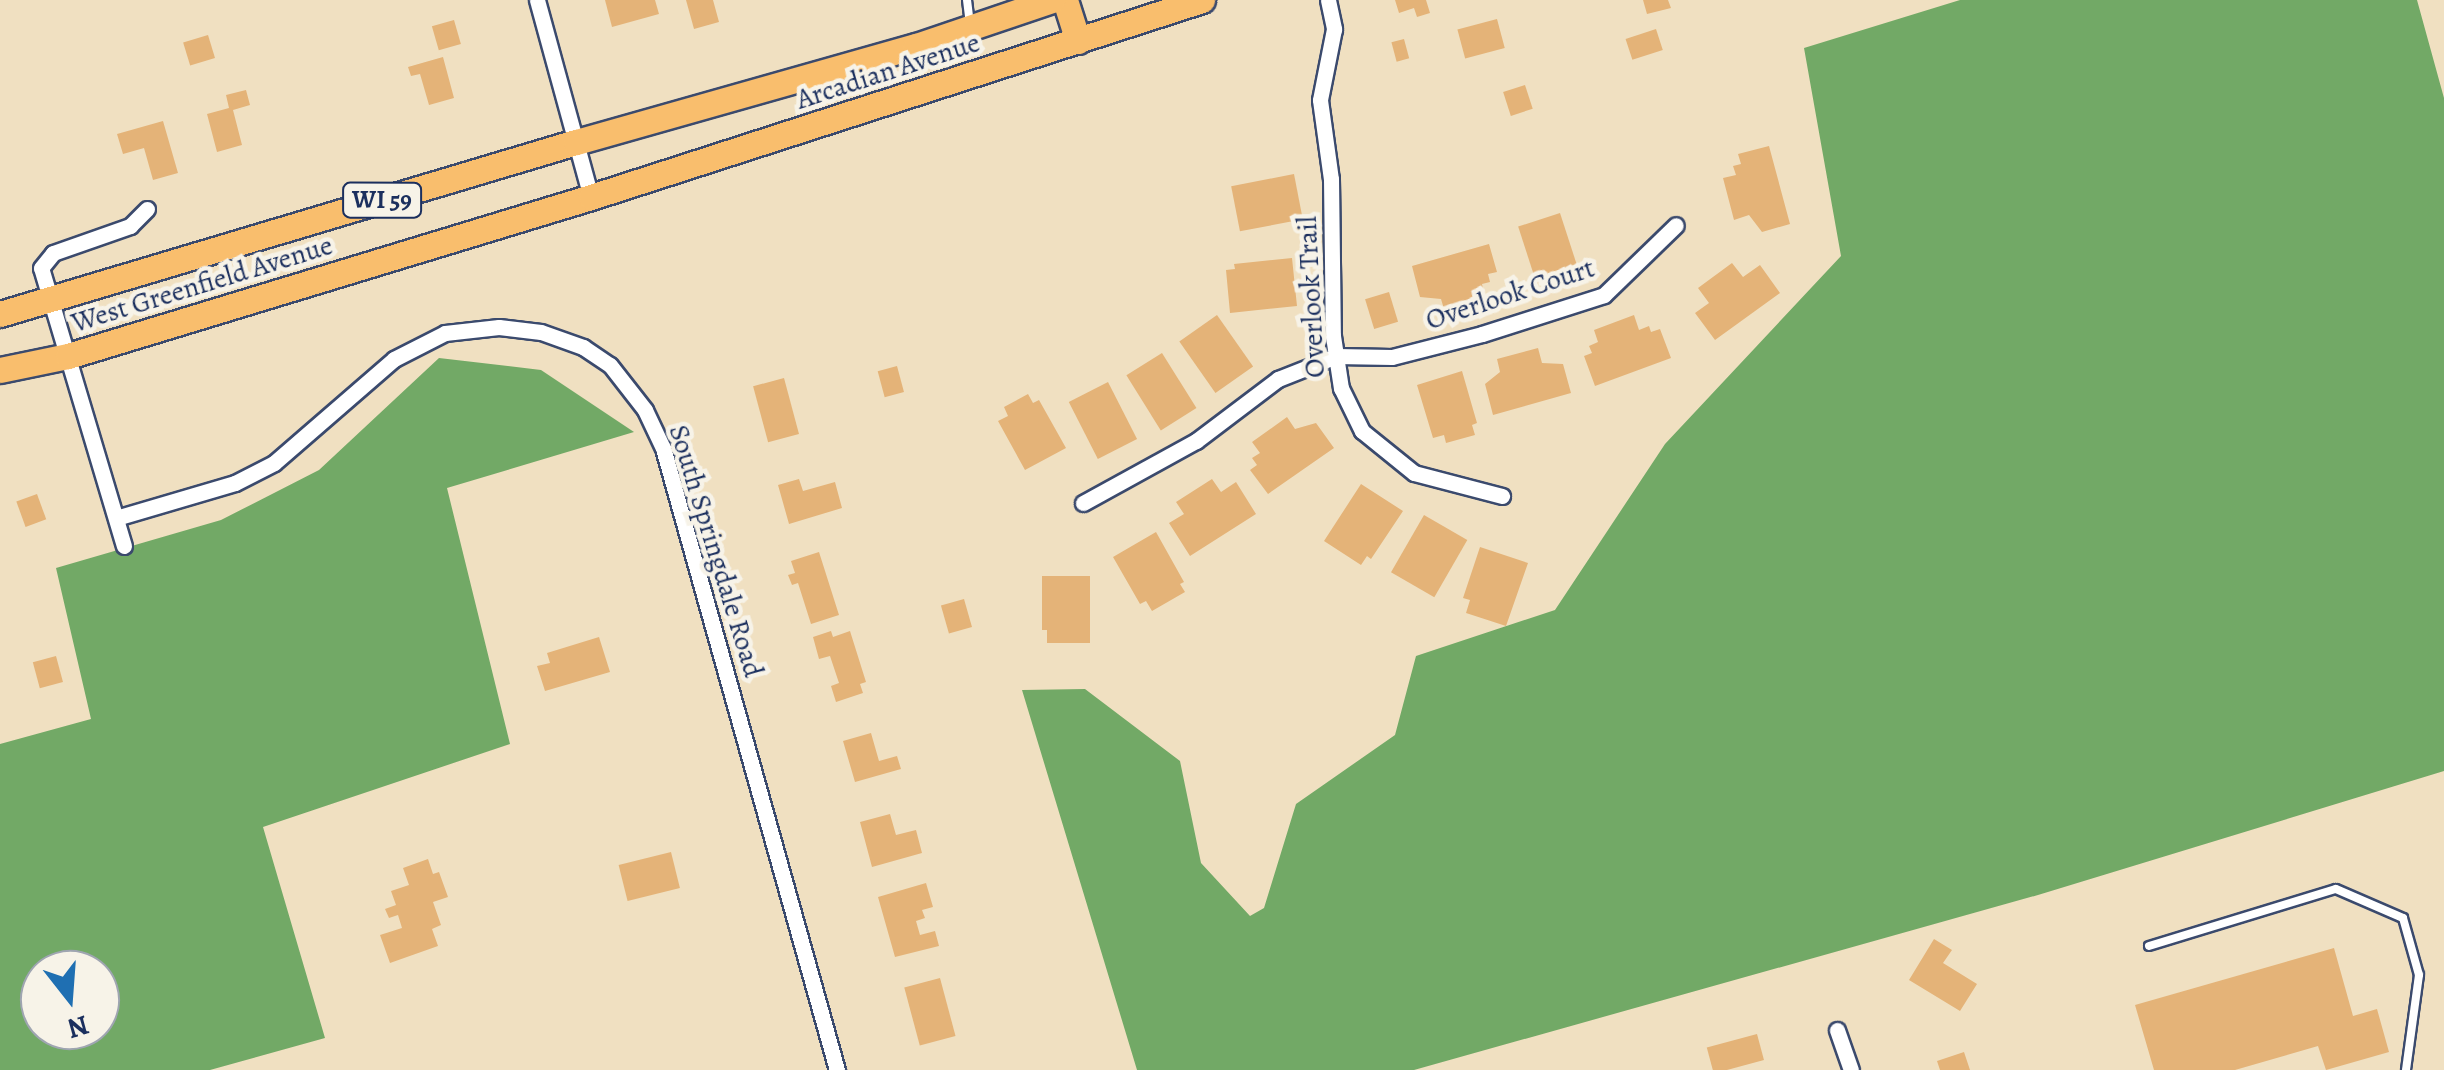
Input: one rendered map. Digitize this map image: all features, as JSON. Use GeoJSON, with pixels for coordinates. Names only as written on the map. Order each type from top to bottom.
{"type":"FeatureCollection","features":[{"type":"Feature","properties":{"kind":"main road","name":"Arcadian Avenue"},"geometry":{"type":"LineString","coordinates":[[576,142],[970,28],[1052,0]]}},
{"type":"Feature","properties":{"kind":"main road"},"geometry":{"type":"LineString","coordinates":[[1065,0],[1078,41]]}},
{"type":"Feature","properties":{"kind":"main road","name":"Arcadian Avenue"},"geometry":{"type":"LineString","coordinates":[[592,197],[1202,0]]}},
{"type":"Feature","properties":{"kind":"main road","name":"West Greenfield Avenue"},"geometry":{"type":"LineString","coordinates":[[0,314],[576,142]]}},
{"type":"Feature","properties":{"kind":"main road","name":"West Greenfield Avenue"},"geometry":{"type":"LineString","coordinates":[[0,370],[68,356],[592,197]]}},
{"type":"Feature","properties":{"kind":"street"},"geometry":{"type":"LineString","coordinates":[[537,0],[592,197]]}},
{"type":"Feature","properties":{"kind":"street","name":"Overlook Trail"},"geometry":{"type":"LineString","coordinates":[[1328,0],[1334,29],[1320,100],[1330,180],[1340,388],[1362,431],[1414,473],[1502,496]]}},
{"type":"Feature","properties":{"kind":"street"},"geometry":{"type":"LineString","coordinates":[[124,546],[41,268],[53,252],[130,226],[147,209]]}},
{"type":"Feature","properties":{"kind":"street","name":"Overlook Court"},"geometry":{"type":"LineString","coordinates":[[1336,356],[1392,357],[1604,294],[1676,225]]}},
{"type":"Feature","properties":{"kind":"street","name":"South Springdale Road"},"geometry":{"type":"LineString","coordinates":[[116,518],[236,483],[274,464],[394,359],[445,333],[499,326],[542,332],[583,347],[610,365],[645,410],[663,448],[837,1070]]}},
{"type":"Feature","properties":{"kind":"street"},"geometry":{"type":"LineString","coordinates":[[1083,503],[1196,441],[1278,379],[1336,356]]}},
{"type":"Feature","properties":{"kind":"street"},"geometry":{"type":"LineString","coordinates":[[1837,1030],[1851,1070]]}},
{"type":"Feature","properties":{"kind":"lane"},"geometry":{"type":"LineString","coordinates":[[966,0],[970,28]]}},
{"type":"Feature","properties":{"kind":"lane"},"geometry":{"type":"LineString","coordinates":[[2150,946],[2336,889],[2403,918],[2420,975],[2406,1070]]}},
{"type":"Feature","properties":{"kind":"green space"},"geometry":{"type":"Polygon","coordinates":[[[1960,0],[2417,0],[2444,98],[2444,771],[2038,895],[1414,1070],[1137,1070],[1022,690],[1085,689],[1180,761],[1201,863],[1250,916],[1264,908],[1296,804],[1395,735],[1416,656],[1555,610],[1665,444],[1841,256],[1804,48],[1960,0]]]}},
{"type":"Feature","properties":{"kind":"green space"},"geometry":{"type":"Polygon","coordinates":[[[439,358],[541,370],[634,432],[447,488],[510,744],[263,827],[325,1038],[210,1070],[0,1070],[0,744],[91,719],[56,568],[221,520],[319,470],[439,358]]]}},
{"type":"Feature","properties":{"kind":"building"},"geometry":{"type":"Polygon","coordinates":[[[605,0],[655,0],[659,14],[612,27],[605,0]]]}},
{"type":"Feature","properties":{"kind":"building"},"geometry":{"type":"Polygon","coordinates":[[[686,0],[713,0],[719,22],[694,29],[686,0]]]}},
{"type":"Feature","properties":{"kind":"building"},"geometry":{"type":"Polygon","coordinates":[[[1395,0],[1426,0],[1430,13],[1417,17],[1414,8],[1399,13],[1395,0]]]}},
{"type":"Feature","properties":{"kind":"building"},"geometry":{"type":"Polygon","coordinates":[[[1643,0],[1668,0],[1671,8],[1647,14],[1643,0]]]}},
{"type":"Feature","properties":{"kind":"building"},"geometry":{"type":"Polygon","coordinates":[[[1497,19],[1505,48],[1465,59],[1457,30],[1497,19]]]}},
{"type":"Feature","properties":{"kind":"building"},"geometry":{"type":"Polygon","coordinates":[[[454,20],[461,44],[439,50],[432,26],[454,20]]]}},
{"type":"Feature","properties":{"kind":"building"},"geometry":{"type":"Polygon","coordinates":[[[1656,29],[1663,50],[1632,60],[1626,39],[1656,29]]]}},
{"type":"Feature","properties":{"kind":"building"},"geometry":{"type":"Polygon","coordinates":[[[208,35],[215,58],[190,66],[183,43],[208,35]]]}},
{"type":"Feature","properties":{"kind":"building"},"geometry":{"type":"Polygon","coordinates":[[[1404,39],[1409,58],[1397,62],[1391,42],[1404,39]]]}},
{"type":"Feature","properties":{"kind":"building"},"geometry":{"type":"Polygon","coordinates":[[[443,57],[454,98],[429,105],[420,74],[411,76],[408,67],[443,57]]]}},
{"type":"Feature","properties":{"kind":"building"},"geometry":{"type":"Polygon","coordinates":[[[1525,85],[1533,109],[1511,116],[1503,92],[1525,85]]]}},
{"type":"Feature","properties":{"kind":"building"},"geometry":{"type":"Polygon","coordinates":[[[246,90],[250,105],[233,110],[242,145],[217,152],[207,114],[229,108],[226,95],[246,90]]]}},
{"type":"Feature","properties":{"kind":"building"},"geometry":{"type":"Polygon","coordinates":[[[163,121],[178,173],[153,180],[144,148],[123,154],[117,134],[163,121]]]}},
{"type":"Feature","properties":{"kind":"building"},"geometry":{"type":"Polygon","coordinates":[[[1769,146],[1790,224],[1762,232],[1749,215],[1734,220],[1723,178],[1736,175],[1733,166],[1741,164],[1738,154],[1769,146]]]}},
{"type":"Feature","properties":{"kind":"building"},"geometry":{"type":"Polygon","coordinates":[[[1294,174],[1303,219],[1240,231],[1231,186],[1294,174]]]}},
{"type":"Feature","properties":{"kind":"building"},"geometry":{"type":"Polygon","coordinates":[[[1560,213],[1579,270],[1537,284],[1518,227],[1560,213]]]}},
{"type":"Feature","properties":{"kind":"building"},"geometry":{"type":"Polygon","coordinates":[[[1489,244],[1497,272],[1488,274],[1490,282],[1482,284],[1485,298],[1444,309],[1441,299],[1420,297],[1412,266],[1489,244]]]}},
{"type":"Feature","properties":{"kind":"building"},"geometry":{"type":"Polygon","coordinates":[[[1292,258],[1297,306],[1230,313],[1226,270],[1235,269],[1234,264],[1292,258]]]}},
{"type":"Feature","properties":{"kind":"building"},"geometry":{"type":"Polygon","coordinates":[[[1732,263],[1743,277],[1760,265],[1780,293],[1715,340],[1695,313],[1709,303],[1698,288],[1732,263]]]}},
{"type":"Feature","properties":{"kind":"building"},"geometry":{"type":"Polygon","coordinates":[[[1389,292],[1398,322],[1374,329],[1365,299],[1389,292]]]}},
{"type":"Feature","properties":{"kind":"building"},"geometry":{"type":"Polygon","coordinates":[[[1217,315],[1253,367],[1215,393],[1179,341],[1217,315]]]}},
{"type":"Feature","properties":{"kind":"building"},"geometry":{"type":"Polygon","coordinates":[[[1634,315],[1639,330],[1649,326],[1651,332],[1660,329],[1671,358],[1595,386],[1584,356],[1592,353],[1589,346],[1598,342],[1594,330],[1634,315]]]}},
{"type":"Feature","properties":{"kind":"building"},"geometry":{"type":"Polygon","coordinates":[[[1538,348],[1542,363],[1563,364],[1571,393],[1493,415],[1485,384],[1500,372],[1497,359],[1538,348]]]}},
{"type":"Feature","properties":{"kind":"building"},"geometry":{"type":"Polygon","coordinates":[[[1162,353],[1196,408],[1161,430],[1126,375],[1162,353]]]}},
{"type":"Feature","properties":{"kind":"building"},"geometry":{"type":"Polygon","coordinates":[[[897,366],[904,392],[885,397],[878,371],[897,366]]]}},
{"type":"Feature","properties":{"kind":"building"},"geometry":{"type":"Polygon","coordinates":[[[1462,371],[1477,423],[1472,425],[1475,435],[1446,443],[1444,435],[1433,438],[1417,385],[1462,371]]]}},
{"type":"Feature","properties":{"kind":"building"},"geometry":{"type":"Polygon","coordinates":[[[784,378],[799,434],[768,442],[753,386],[784,378]]]}},
{"type":"Feature","properties":{"kind":"building"},"geometry":{"type":"Polygon","coordinates":[[[1108,382],[1137,439],[1098,459],[1069,402],[1108,382]]]}},
{"type":"Feature","properties":{"kind":"building"},"geometry":{"type":"Polygon","coordinates":[[[1028,394],[1033,403],[1039,400],[1066,448],[1025,470],[998,421],[1008,416],[1004,407],[1028,394]]]}},
{"type":"Feature","properties":{"kind":"building"},"geometry":{"type":"Polygon","coordinates":[[[1287,417],[1295,429],[1316,423],[1334,448],[1268,494],[1250,470],[1257,465],[1252,458],[1260,453],[1252,442],[1287,417]]]}},
{"type":"Feature","properties":{"kind":"building"},"geometry":{"type":"Polygon","coordinates":[[[799,479],[803,491],[835,482],[842,508],[789,524],[778,485],[799,479]]]}},
{"type":"Feature","properties":{"kind":"building"},"geometry":{"type":"Polygon","coordinates":[[[1212,479],[1221,492],[1236,482],[1256,514],[1190,556],[1169,523],[1184,514],[1176,502],[1212,479]]]}},
{"type":"Feature","properties":{"kind":"building"},"geometry":{"type":"Polygon","coordinates":[[[1361,484],[1403,511],[1371,559],[1367,556],[1361,565],[1324,541],[1361,484]]]}},
{"type":"Feature","properties":{"kind":"building"},"geometry":{"type":"Polygon","coordinates":[[[37,494],[46,519],[26,527],[16,502],[37,494]]]}},
{"type":"Feature","properties":{"kind":"building"},"geometry":{"type":"Polygon","coordinates":[[[1424,515],[1467,540],[1434,597],[1391,572],[1424,515]]]}},
{"type":"Feature","properties":{"kind":"building"},"geometry":{"type":"Polygon","coordinates":[[[1156,532],[1184,582],[1180,584],[1185,592],[1152,611],[1146,601],[1140,604],[1113,557],[1156,532]]]}},
{"type":"Feature","properties":{"kind":"building"},"geometry":{"type":"Polygon","coordinates":[[[1480,547],[1528,563],[1506,626],[1466,613],[1470,600],[1463,598],[1480,547]]]}},
{"type":"Feature","properties":{"kind":"building"},"geometry":{"type":"Polygon","coordinates":[[[819,552],[839,615],[811,624],[798,583],[792,585],[788,575],[795,573],[791,561],[819,552]]]}},
{"type":"Feature","properties":{"kind":"building"},"geometry":{"type":"Polygon","coordinates":[[[1042,576],[1090,576],[1090,643],[1047,643],[1047,630],[1042,630],[1042,576]]]}},
{"type":"Feature","properties":{"kind":"building"},"geometry":{"type":"Polygon","coordinates":[[[964,599],[972,627],[949,633],[941,606],[964,599]]]}},
{"type":"Feature","properties":{"kind":"building"},"geometry":{"type":"Polygon","coordinates":[[[831,631],[833,637],[850,631],[866,682],[860,684],[863,693],[836,702],[831,686],[839,683],[830,656],[819,659],[813,637],[831,631]]]}},
{"type":"Feature","properties":{"kind":"building"},"geometry":{"type":"Polygon","coordinates":[[[599,637],[610,672],[545,691],[537,666],[550,663],[547,653],[599,637]]]}},
{"type":"Feature","properties":{"kind":"building"},"geometry":{"type":"Polygon","coordinates":[[[56,656],[63,682],[40,688],[33,662],[56,656]]]}},
{"type":"Feature","properties":{"kind":"building"},"geometry":{"type":"Polygon","coordinates":[[[871,733],[879,761],[897,756],[901,769],[855,782],[843,741],[871,733]]]}},
{"type":"Feature","properties":{"kind":"building"},"geometry":{"type":"Polygon","coordinates":[[[890,814],[896,835],[916,830],[922,853],[872,867],[860,822],[890,814]]]}},
{"type":"Feature","properties":{"kind":"building"},"geometry":{"type":"Polygon","coordinates":[[[671,852],[680,888],[628,901],[619,865],[671,852]]]}},
{"type":"Feature","properties":{"kind":"building"},"geometry":{"type":"Polygon","coordinates":[[[428,859],[433,874],[439,872],[448,897],[433,902],[441,925],[432,929],[438,946],[390,963],[380,935],[402,928],[398,915],[389,918],[385,909],[396,905],[391,891],[409,885],[403,868],[428,859]]]}},
{"type":"Feature","properties":{"kind":"building"},"geometry":{"type":"Polygon","coordinates":[[[926,883],[933,907],[922,910],[925,918],[916,921],[920,935],[935,931],[939,946],[895,957],[878,897],[926,883]]]}},
{"type":"Feature","properties":{"kind":"building"},"geometry":{"type":"Polygon","coordinates":[[[1934,939],[1952,950],[1943,963],[1977,984],[1960,1011],[1909,980],[1934,939]]]}},
{"type":"Feature","properties":{"kind":"building"},"geometry":{"type":"Polygon","coordinates":[[[2334,948],[2353,1016],[2377,1009],[2389,1052],[2326,1070],[2318,1046],[2235,1070],[2154,1070],[2135,1005],[2334,948]]]}},
{"type":"Feature","properties":{"kind":"building"},"geometry":{"type":"Polygon","coordinates":[[[940,978],[956,1036],[920,1046],[904,988],[940,978]]]}},
{"type":"Feature","properties":{"kind":"building"},"geometry":{"type":"Polygon","coordinates":[[[1757,1034],[1764,1060],[1713,1070],[1707,1047],[1757,1034]]]}},
{"type":"Feature","properties":{"kind":"building"},"geometry":{"type":"Polygon","coordinates":[[[1964,1052],[1970,1070],[1940,1070],[1937,1061],[1964,1052]]]}}]}
